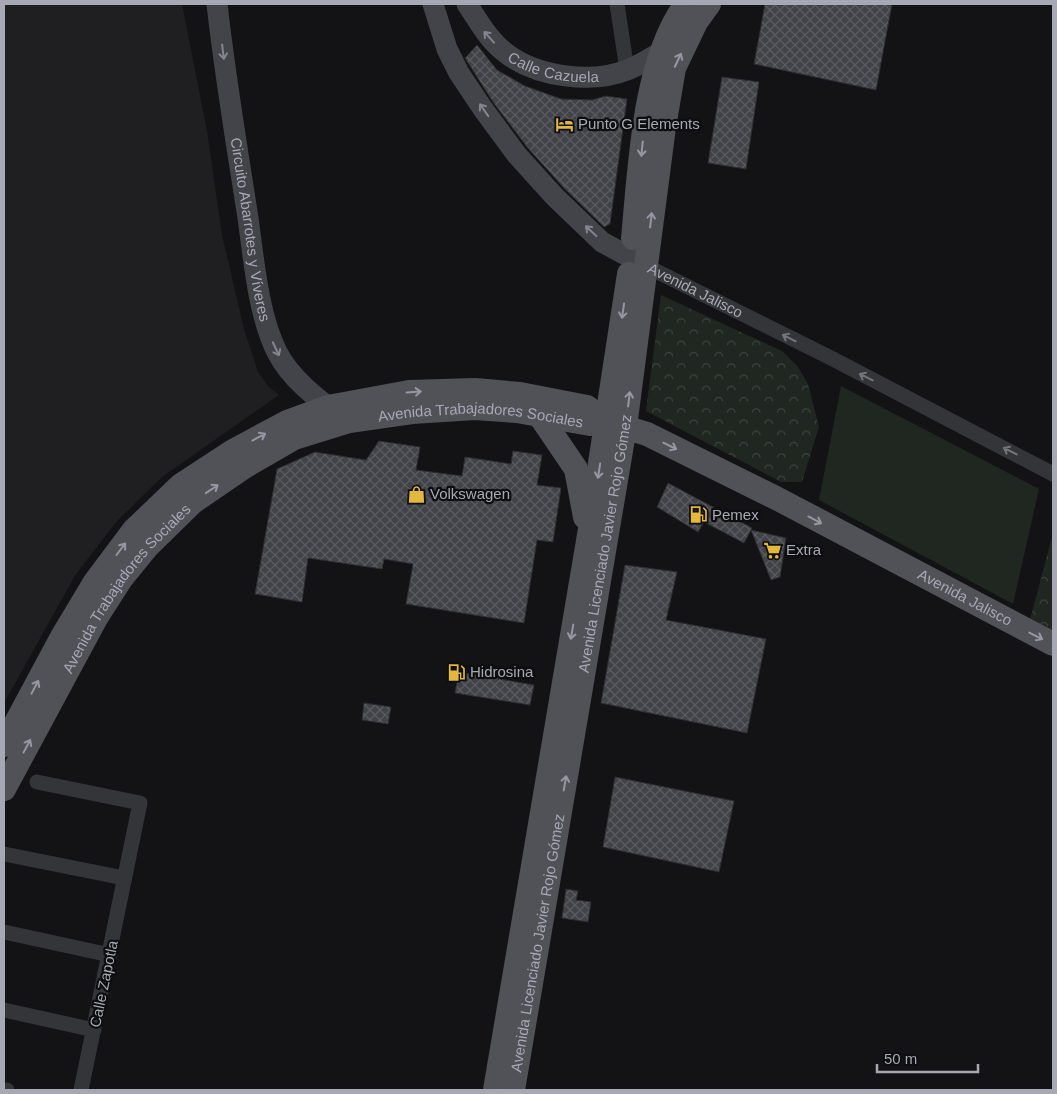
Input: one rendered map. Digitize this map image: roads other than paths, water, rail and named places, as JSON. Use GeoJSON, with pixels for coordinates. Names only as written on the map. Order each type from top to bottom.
{"type":"FeatureCollection","features":[{"type":"Feature","properties":{"kind":"main road","name":"Circuito Abarrotes y Víveres"},"geometry":{"type":"LineString","coordinates":[[217,4],[225,73],[257,278],[268,329],[286,367],[328,407],[349,421]]}},
{"type":"Feature","properties":{"kind":"main road","name":"Avenida Jalisco"},"geometry":{"type":"LineString","coordinates":[[433,4],[447,49],[460,73],[483,109],[517,155],[555,197],[602,242],[638,262]]}},
{"type":"Feature","properties":{"kind":"main road","name":"Calle Cazuela"},"geometry":{"type":"LineString","coordinates":[[467,4],[486,34],[508,55],[538,69],[569,77],[598,77],[627,70],[661,52]]}},
{"type":"Feature","properties":{"kind":"main road","name":"Avenida Licenciado Javier Rojo Gómez"},"geometry":{"type":"LineString","coordinates":[[638,262],[645,124],[661,52],[686,4]]}},
{"type":"Feature","properties":{"kind":"main road","name":"Avenida Licenciado Javier Rojo Gómez"},"geometry":{"type":"LineString","coordinates":[[495,1090],[537,892],[616,424],[638,262],[674,68],[696,22],[709,4]]}},
{"type":"Feature","properties":{"kind":"main road","name":"Avenida Trabajadores Sociales"},"geometry":{"type":"LineString","coordinates":[[4,745],[62,637],[95,582],[134,530],[181,485],[233,451],[287,422],[328,407],[409,392],[475,390],[520,394],[587,407],[616,424]]}},
{"type":"Feature","properties":{"kind":"main road","name":"Avenida Trabajadores Sociales"},"geometry":{"type":"LineString","coordinates":[[4,789],[107,599],[147,547],[192,502],[244,467],[294,438],[349,421],[412,412],[475,408],[589,424],[616,424]]}},
{"type":"Feature","properties":{"kind":"main road"},"geometry":{"type":"LineString","coordinates":[[540,416],[576,469],[589,535]]}},
{"type":"Feature","properties":{"kind":"main road","name":"Avenida Jalisco"},"geometry":{"type":"LineString","coordinates":[[616,424],[647,434],[776,498],[1053,644]]}},
{"type":"Feature","properties":{"kind":"main road","name":"Avenida Licenciado Javier Rojo Gómez"},"geometry":{"type":"LineString","coordinates":[[513,1090],[537,892],[589,535],[616,424]]}},
{"type":"Feature","properties":{"kind":"street"},"geometry":{"type":"LineString","coordinates":[[617,4],[627,70]]}},
{"type":"Feature","properties":{"kind":"street","name":"Avenida Jalisco"},"geometry":{"type":"LineString","coordinates":[[638,262],[833,359],[1053,474]]}},
{"type":"Feature","properties":{"kind":"street","name":"Calle Zapotla"},"geometry":{"type":"LineString","coordinates":[[37,782],[140,803],[81,1090]]}},
{"type":"Feature","properties":{"kind":"street"},"geometry":{"type":"LineString","coordinates":[[4,854],[124,878]]}},
{"type":"Feature","properties":{"kind":"street"},"geometry":{"type":"LineString","coordinates":[[4,932],[110,956]]}},
{"type":"Feature","properties":{"kind":"street"},"geometry":{"type":"LineString","coordinates":[[4,1010],[94,1030]]}},
{"type":"Feature","properties":{"kind":"place","name":"Punto G Elements"},"geometry":{"type":"Point","coordinates":[564,124]}},
{"type":"Feature","properties":{"kind":"place","name":"Volkswagen"},"geometry":{"type":"Point","coordinates":[416,494]}},
{"type":"Feature","properties":{"kind":"place","name":"Pemex"},"geometry":{"type":"Point","coordinates":[698,515]}},
{"type":"Feature","properties":{"kind":"place","name":"Extra"},"geometry":{"type":"Point","coordinates":[772,550]}},
{"type":"Feature","properties":{"kind":"place","name":"Hidrosina"},"geometry":{"type":"Point","coordinates":[456,672]}}]}
